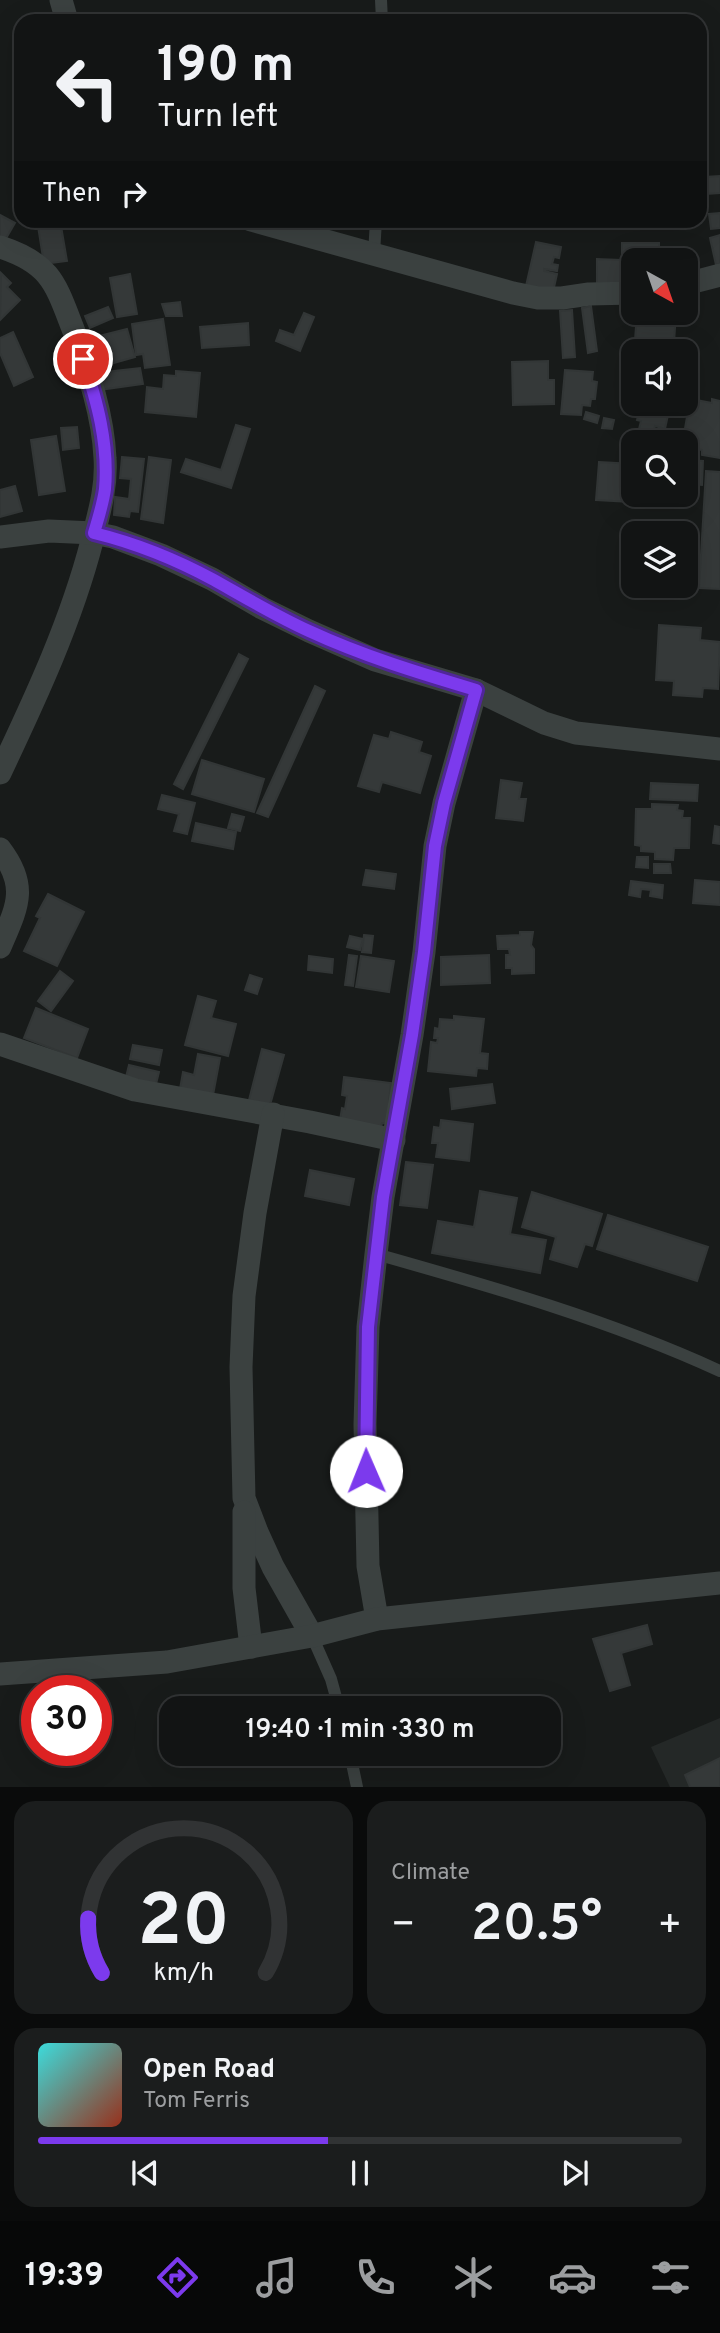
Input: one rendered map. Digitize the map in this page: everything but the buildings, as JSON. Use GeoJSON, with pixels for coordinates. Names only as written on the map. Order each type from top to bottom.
{"type":"FeatureCollection","features":[{"type":"Feature","properties":{"kind":"street"},"geometry":{"type":"LineString","coordinates":[[280,228],[483,286],[538,298],[621,294]]}},
{"type":"Feature","properties":{"kind":"street"},"geometry":{"type":"LineString","coordinates":[[0,247],[31,259],[56,285],[96,398],[106,459],[105,492],[79,592],[45,678],[0,773]]}},
{"type":"Feature","properties":{"kind":"street"},"geometry":{"type":"LineString","coordinates":[[698,281],[720,275]]}},
{"type":"Feature","properties":{"kind":"street"},"geometry":{"type":"LineString","coordinates":[[0,537],[49,531],[94,533],[161,555],[212,579],[262,608],[375,660],[476,690],[525,715],[576,733],[720,749]]}},
{"type":"Feature","properties":{"kind":"street"},"geometry":{"type":"LineString","coordinates":[[377,1619],[369,1566],[365,1424],[368,1327],[376,1254],[422,963],[435,846],[444,803],[476,690]]}},
{"type":"Feature","properties":{"kind":"street"},"geometry":{"type":"LineString","coordinates":[[0,849],[12,865],[19,886],[12,917],[0,947]]}},
{"type":"Feature","properties":{"kind":"street"},"geometry":{"type":"LineString","coordinates":[[0,1044],[135,1090],[272,1114],[394,1140]]}},
{"type":"Feature","properties":{"kind":"street"},"geometry":{"type":"LineString","coordinates":[[251,1647],[244,1588],[241,1367],[244,1296],[272,1114]]}},
{"type":"Feature","properties":{"kind":"street"},"geometry":{"type":"LineString","coordinates":[[244,1498],[273,1567],[312,1636]]}},
{"type":"Feature","properties":{"kind":"street"},"geometry":{"type":"LineString","coordinates":[[0,1674],[167,1662],[312,1636],[377,1619],[720,1583]]}},
{"type":"Feature","properties":{"kind":"lane"},"geometry":{"type":"LineString","coordinates":[[374,254],[376,228]]}},
{"type":"Feature","properties":{"kind":"lane"},"geometry":{"type":"LineString","coordinates":[[376,1254],[524,1296],[642,1336],[720,1371]]}},
{"type":"Feature","properties":{"kind":"lane"},"geometry":{"type":"LineString","coordinates":[[312,1636],[336,1696]]}},
{"type":"Feature","properties":{"kind":"lane"},"geometry":{"type":"LineString","coordinates":[[352,1766],[358,1787]]}},
{"type":"Feature","properties":{"kind":"shaded area"},"geometry":{"type":"Polygon","coordinates":[[[720,1718],[720,1787],[670,1787],[651,1747],[720,1718]]]}},
{"type":"Feature","properties":{"kind":"route"},"geometry":{"type":"LineString","coordinates":[[83,359],[96,398],[106,459],[105,492],[94,533],[113,537],[161,555],[212,579],[262,608],[375,660],[476,690],[444,803],[435,846],[412,1035],[383,1197],[368,1327],[366,1471]]}}]}
